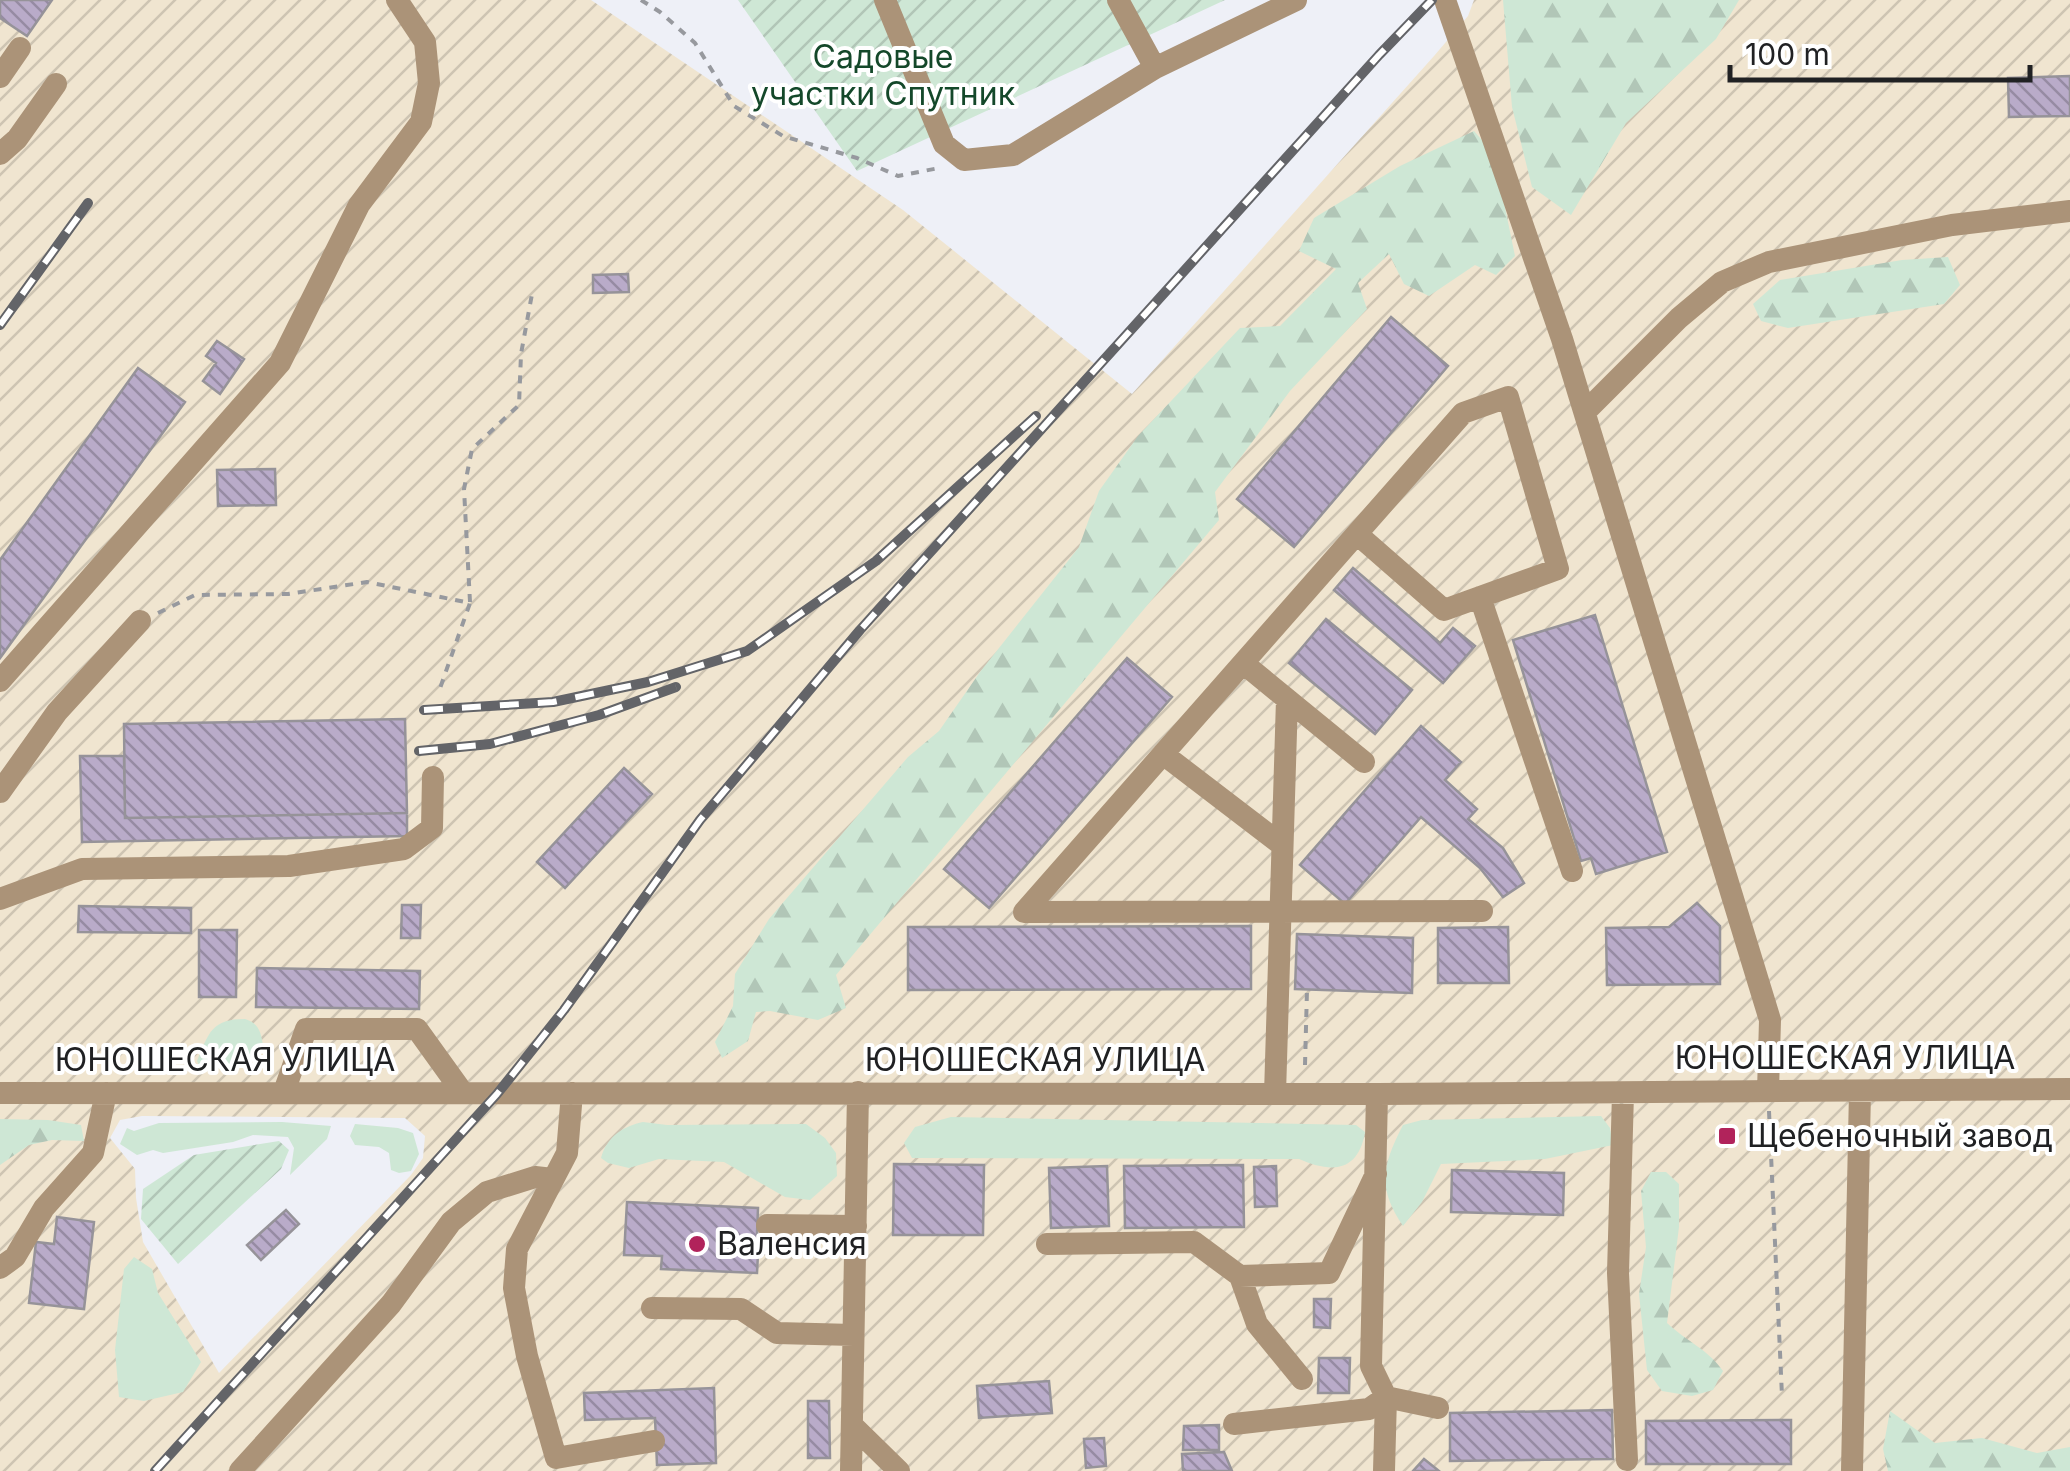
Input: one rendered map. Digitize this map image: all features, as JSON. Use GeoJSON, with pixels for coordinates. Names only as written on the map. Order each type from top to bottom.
{"type":"FeatureCollection","features":[{"type":"Feature","properties":{"kind":"street"},"geometry":{"type":"LineString","coordinates":[[0,682],[280,363],[359,204],[421,122],[429,83],[425,42],[397,0]]}},
{"type":"Feature","properties":{"kind":"street"},"geometry":{"type":"LineString","coordinates":[[885,0],[944,144],[964,160],[1013,155],[1155,68],[1296,0]]}},
{"type":"Feature","properties":{"kind":"street"},"geometry":{"type":"LineString","coordinates":[[1118,0],[1155,68]]}},
{"type":"Feature","properties":{"kind":"street"},"geometry":{"type":"LineString","coordinates":[[1444,0],[1585,412],[1770,1020],[1768,1091]]}},
{"type":"Feature","properties":{"kind":"street"},"geometry":{"type":"LineString","coordinates":[[0,77],[20,48]]}},
{"type":"Feature","properties":{"kind":"street"},"geometry":{"type":"LineString","coordinates":[[0,154],[18,139],[56,84]]}},
{"type":"Feature","properties":{"kind":"street"},"geometry":{"type":"LineString","coordinates":[[1585,412],[1679,318],[1722,282],[1769,262],[1952,225],[2070,211]]}},
{"type":"Feature","properties":{"kind":"street"},"geometry":{"type":"LineString","coordinates":[[1357,534],[1444,610],[1558,569],[1508,398],[1463,413],[1024,912],[1482,911]]}},
{"type":"Feature","properties":{"kind":"street"},"geometry":{"type":"LineString","coordinates":[[1480,597],[1572,871]]}},
{"type":"Feature","properties":{"kind":"street"},"geometry":{"type":"LineString","coordinates":[[0,792],[56,712],[140,621]]}},
{"type":"Feature","properties":{"kind":"street"},"geometry":{"type":"LineString","coordinates":[[1243,663],[1364,762]]}},
{"type":"Feature","properties":{"kind":"street"},"geometry":{"type":"LineString","coordinates":[[1275,1094],[1287,699]]}},
{"type":"Feature","properties":{"kind":"street"},"geometry":{"type":"LineString","coordinates":[[1163,754],[1282,844]]}},
{"type":"Feature","properties":{"kind":"street"},"geometry":{"type":"LineString","coordinates":[[0,900],[82,869],[289,866],[404,849],[432,828],[433,776]]}},
{"type":"Feature","properties":{"kind":"street"},"geometry":{"type":"LineString","coordinates":[[284,1092],[306,1030],[418,1029],[463,1093]]}},
{"type":"Feature","properties":{"kind":"street","name":"ЮНОШЕСКАЯ УЛИЦА"},"geometry":{"type":"LineString","coordinates":[[0,1092],[1377,1094],[2070,1089]]}},
{"type":"Feature","properties":{"kind":"street"},"geometry":{"type":"LineString","coordinates":[[1852,1471],[1860,1091]]}},
{"type":"Feature","properties":{"kind":"street"},"geometry":{"type":"LineString","coordinates":[[0,1268],[15,1257],[44,1208],[93,1154],[106,1092]]}},
{"type":"Feature","properties":{"kind":"street"},"geometry":{"type":"LineString","coordinates":[[851,1471],[858,1092]]}},
{"type":"Feature","properties":{"kind":"street"},"geometry":{"type":"LineString","coordinates":[[1623,1092],[1618,1273],[1627,1460]]}},
{"type":"Feature","properties":{"kind":"street"},"geometry":{"type":"LineString","coordinates":[[572,1093],[567,1153],[517,1249],[514,1288],[527,1356],[556,1458],[654,1441]]}},
{"type":"Feature","properties":{"kind":"street"},"geometry":{"type":"LineString","coordinates":[[1377,1094],[1371,1366],[1386,1397],[1384,1471]]}},
{"type":"Feature","properties":{"kind":"street"},"geometry":{"type":"LineString","coordinates":[[1240,1276],[1329,1273],[1376,1174]]}},
{"type":"Feature","properties":{"kind":"street"},"geometry":{"type":"LineString","coordinates":[[240,1471],[391,1304],[451,1222],[487,1192],[536,1177],[553,1179]]}},
{"type":"Feature","properties":{"kind":"street"},"geometry":{"type":"LineString","coordinates":[[767,1224],[856,1226]]}},
{"type":"Feature","properties":{"kind":"street"},"geometry":{"type":"LineString","coordinates":[[1047,1244],[1194,1242],[1240,1276],[1257,1324],[1302,1379]]}},
{"type":"Feature","properties":{"kind":"street"},"geometry":{"type":"LineString","coordinates":[[652,1308],[741,1308],[776,1333],[854,1335]]}},
{"type":"Feature","properties":{"kind":"street"},"geometry":{"type":"LineString","coordinates":[[1234,1424],[1369,1409],[1386,1397],[1438,1408]]}},
{"type":"Feature","properties":{"kind":"street"},"geometry":{"type":"LineString","coordinates":[[852,1425],[899,1471]]}},
{"type":"Feature","properties":{"kind":"path"},"geometry":{"type":"LineString","coordinates":[[641,0],[694,44],[734,106],[783,136],[857,158],[898,176],[964,160]]}},
{"type":"Feature","properties":{"kind":"path"},"geometry":{"type":"LineString","coordinates":[[438,694],[470,603],[464,489],[472,449],[519,404],[532,294]]}},
{"type":"Feature","properties":{"kind":"path"},"geometry":{"type":"LineString","coordinates":[[140,621],[195,596],[288,594],[367,582],[470,603]]}},
{"type":"Feature","properties":{"kind":"path"},"geometry":{"type":"LineString","coordinates":[[1306,1065],[1307,990]]}},
{"type":"Feature","properties":{"kind":"path"},"geometry":{"type":"LineString","coordinates":[[1768,1091],[1782,1396]]}},
{"type":"Feature","properties":{"kind":"shaded area"},"geometry":{"type":"Polygon","coordinates":[[[0,0],[591,0],[903,210],[1132,394],[1434,56],[1468,16],[1474,0],[2070,0],[2070,1471],[0,1471],[0,0]],[[142,1116],[120,1120],[110,1138],[135,1169],[143,1242],[219,1373],[411,1175],[423,1158],[425,1136],[405,1118],[142,1116]]]}},
{"type":"Feature","properties":{"kind":"green space","name":"Садовые участки Спутник"},"geometry":{"type":"Polygon","coordinates":[[[738,0],[1225,0],[857,171],[738,0]]]}},
{"type":"Feature","properties":{"kind":"green space"},"geometry":{"type":"Polygon","coordinates":[[[1503,0],[1739,0],[1716,39],[1626,123],[1571,215],[1532,187],[1512,107],[1503,0]]]}},
{"type":"Feature","properties":{"kind":"green space"},"geometry":{"type":"Polygon","coordinates":[[[1474,131],[1494,154],[1515,256],[1496,275],[1475,265],[1429,296],[1404,284],[1389,254],[1358,283],[1367,309],[1290,391],[1215,492],[1219,520],[836,975],[846,1008],[818,1020],[756,1012],[748,1041],[722,1058],[715,1042],[733,1006],[735,974],[769,919],[908,757],[939,731],[980,672],[1079,547],[1099,491],[1138,436],[1240,328],[1280,326],[1336,269],[1299,251],[1314,218],[1400,166],[1474,131]]]}},
{"type":"Feature","properties":{"kind":"green space"},"geometry":{"type":"Polygon","coordinates":[[[1948,257],[1960,285],[1944,304],[1788,328],[1761,321],[1753,304],[1780,280],[1902,260],[1948,257]]]}},
{"type":"Feature","properties":{"kind":"green space"},"geometry":{"type":"Polygon","coordinates":[[[245,1019],[256,1026],[263,1045],[250,1064],[234,1068],[200,1067],[197,1061],[213,1029],[225,1021],[245,1019]]]}},
{"type":"Feature","properties":{"kind":"green space"},"geometry":{"type":"Polygon","coordinates":[[[1601,1116],[1610,1128],[1613,1145],[1545,1159],[1441,1164],[1422,1202],[1403,1226],[1389,1200],[1387,1165],[1403,1125],[1422,1120],[1601,1116]]]}},
{"type":"Feature","properties":{"kind":"green space"},"geometry":{"type":"Polygon","coordinates":[[[951,1117],[1356,1125],[1365,1132],[1356,1155],[1341,1166],[1332,1167],[1299,1159],[912,1158],[904,1143],[915,1127],[951,1117]]]}},
{"type":"Feature","properties":{"kind":"green space"},"geometry":{"type":"Polygon","coordinates":[[[0,1119],[81,1125],[84,1141],[52,1140],[29,1145],[0,1165],[0,1119]]]}},
{"type":"Feature","properties":{"kind":"green space"},"geometry":{"type":"Polygon","coordinates":[[[282,1122],[331,1126],[327,1139],[290,1175],[294,1148],[288,1137],[253,1135],[233,1142],[137,1155],[120,1144],[127,1128],[134,1131],[159,1123],[282,1122]]]}},
{"type":"Feature","properties":{"kind":"green space"},"geometry":{"type":"Polygon","coordinates":[[[643,1122],[806,1124],[825,1138],[836,1153],[837,1176],[810,1200],[785,1197],[724,1162],[659,1159],[629,1168],[601,1158],[617,1133],[643,1122]]]}},
{"type":"Feature","properties":{"kind":"green space"},"geometry":{"type":"Polygon","coordinates":[[[355,1124],[413,1133],[419,1154],[411,1171],[391,1170],[389,1153],[379,1147],[355,1145],[350,1136],[355,1124]]]}},
{"type":"Feature","properties":{"kind":"green space"},"geometry":{"type":"Polygon","coordinates":[[[279,1141],[289,1150],[281,1169],[178,1264],[141,1219],[143,1189],[194,1155],[279,1141]]]}},
{"type":"Feature","properties":{"kind":"green space"},"geometry":{"type":"Polygon","coordinates":[[[1651,1172],[1666,1172],[1679,1184],[1679,1227],[1667,1323],[1723,1371],[1713,1390],[1692,1396],[1662,1391],[1647,1370],[1639,1294],[1646,1247],[1641,1191],[1651,1172]]]}},
{"type":"Feature","properties":{"kind":"green space"},"geometry":{"type":"Polygon","coordinates":[[[134,1257],[152,1269],[158,1293],[201,1362],[183,1392],[144,1401],[119,1397],[115,1350],[124,1269],[134,1257]]]}},
{"type":"Feature","properties":{"kind":"green space"},"geometry":{"type":"Polygon","coordinates":[[[1890,1411],[1935,1443],[1982,1438],[2037,1453],[2070,1447],[2070,1471],[1888,1471],[1883,1449],[1890,1411]]]}},
{"type":"Feature","properties":{"kind":"building"},"geometry":{"type":"Polygon","coordinates":[[[0,0],[52,0],[27,36],[0,18],[0,0]]]}},
{"type":"Feature","properties":{"kind":"building"},"geometry":{"type":"Polygon","coordinates":[[[2070,76],[2070,116],[2009,117],[2008,78],[2070,76]]]}},
{"type":"Feature","properties":{"kind":"building"},"geometry":{"type":"Polygon","coordinates":[[[628,274],[629,292],[593,293],[593,275],[628,274]]]}},
{"type":"Feature","properties":{"kind":"building"},"geometry":{"type":"Polygon","coordinates":[[[1391,317],[1448,366],[1294,547],[1237,499],[1391,317]]]}},
{"type":"Feature","properties":{"kind":"building"},"geometry":{"type":"Polygon","coordinates":[[[217,341],[244,359],[220,394],[203,381],[216,363],[206,356],[217,341]]]}},
{"type":"Feature","properties":{"kind":"building"},"geometry":{"type":"Polygon","coordinates":[[[138,368],[185,402],[0,658],[0,560],[138,368]]]}},
{"type":"Feature","properties":{"kind":"building"},"geometry":{"type":"Polygon","coordinates":[[[275,469],[276,505],[218,506],[217,470],[275,469]]]}},
{"type":"Feature","properties":{"kind":"building"},"geometry":{"type":"Polygon","coordinates":[[[1353,568],[1440,643],[1453,628],[1475,646],[1443,683],[1334,590],[1353,568]]]}},
{"type":"Feature","properties":{"kind":"building"},"geometry":{"type":"Polygon","coordinates":[[[1595,615],[1667,852],[1596,874],[1591,858],[1581,861],[1513,640],[1595,615]]]}},
{"type":"Feature","properties":{"kind":"building"},"geometry":{"type":"Polygon","coordinates":[[[1326,619],[1412,690],[1375,734],[1289,663],[1326,619]]]}},
{"type":"Feature","properties":{"kind":"building"},"geometry":{"type":"Polygon","coordinates":[[[1127,658],[1172,697],[989,908],[944,869],[1127,658]]]}},
{"type":"Feature","properties":{"kind":"building"},"geometry":{"type":"Polygon","coordinates":[[[405,719],[407,813],[125,818],[124,724],[405,719]]]}},
{"type":"Feature","properties":{"kind":"building"},"geometry":{"type":"Polygon","coordinates":[[[1421,726],[1461,762],[1445,780],[1477,809],[1468,819],[1503,848],[1524,883],[1503,897],[1480,868],[1421,817],[1345,904],[1300,865],[1421,726]]]}},
{"type":"Feature","properties":{"kind":"building"},"geometry":{"type":"Polygon","coordinates":[[[80,756],[124,756],[125,818],[407,813],[407,836],[82,842],[80,756]]]}},
{"type":"Feature","properties":{"kind":"building"},"geometry":{"type":"Polygon","coordinates":[[[624,768],[652,794],[565,888],[537,862],[624,768]]]}},
{"type":"Feature","properties":{"kind":"building"},"geometry":{"type":"Polygon","coordinates":[[[1697,903],[1720,926],[1720,984],[1607,985],[1606,928],[1669,927],[1697,903]]]}},
{"type":"Feature","properties":{"kind":"building"},"geometry":{"type":"Polygon","coordinates":[[[402,905],[421,905],[420,938],[401,938],[402,905]]]}},
{"type":"Feature","properties":{"kind":"building"},"geometry":{"type":"Polygon","coordinates":[[[79,906],[191,908],[191,933],[78,932],[79,906]]]}},
{"type":"Feature","properties":{"kind":"building"},"geometry":{"type":"Polygon","coordinates":[[[1251,926],[1251,989],[908,990],[908,927],[1251,926]]]}},
{"type":"Feature","properties":{"kind":"building"},"geometry":{"type":"Polygon","coordinates":[[[1508,927],[1509,983],[1438,983],[1438,928],[1508,927]]]}},
{"type":"Feature","properties":{"kind":"building"},"geometry":{"type":"Polygon","coordinates":[[[199,930],[237,930],[236,997],[199,997],[199,930]]]}},
{"type":"Feature","properties":{"kind":"building"},"geometry":{"type":"Polygon","coordinates":[[[1297,934],[1413,938],[1412,993],[1295,989],[1297,934]]]}},
{"type":"Feature","properties":{"kind":"building"},"geometry":{"type":"Polygon","coordinates":[[[257,968],[420,971],[419,1009],[256,1007],[257,968]]]}},
{"type":"Feature","properties":{"kind":"building"},"geometry":{"type":"Polygon","coordinates":[[[894,1164],[984,1165],[983,1235],[893,1235],[894,1164]]]}},
{"type":"Feature","properties":{"kind":"building"},"geometry":{"type":"Polygon","coordinates":[[[1243,1165],[1244,1227],[1125,1228],[1124,1166],[1243,1165]]]}},
{"type":"Feature","properties":{"kind":"building"},"geometry":{"type":"Polygon","coordinates":[[[1107,1166],[1109,1226],[1051,1228],[1049,1168],[1107,1166]]]}},
{"type":"Feature","properties":{"kind":"building"},"geometry":{"type":"Polygon","coordinates":[[[1276,1166],[1277,1206],[1255,1207],[1254,1167],[1276,1166]]]}},
{"type":"Feature","properties":{"kind":"building"},"geometry":{"type":"Polygon","coordinates":[[[1452,1170],[1564,1173],[1563,1215],[1451,1212],[1452,1170]]]}},
{"type":"Feature","properties":{"kind":"building","name":"Валенсия"},"geometry":{"type":"Polygon","coordinates":[[[627,1202],[758,1208],[757,1234],[769,1234],[768,1254],[758,1254],[757,1273],[661,1269],[662,1256],[624,1255],[627,1202]]]}},
{"type":"Feature","properties":{"kind":"building"},"geometry":{"type":"Polygon","coordinates":[[[286,1210],[299,1224],[261,1260],[247,1245],[286,1210]]]}},
{"type":"Feature","properties":{"kind":"building"},"geometry":{"type":"Polygon","coordinates":[[[57,1217],[94,1222],[84,1309],[29,1303],[36,1242],[54,1244],[57,1217]]]}},
{"type":"Feature","properties":{"kind":"building"},"geometry":{"type":"Polygon","coordinates":[[[1314,1299],[1331,1299],[1330,1328],[1314,1327],[1314,1299]]]}},
{"type":"Feature","properties":{"kind":"building"},"geometry":{"type":"Polygon","coordinates":[[[1319,1358],[1350,1358],[1349,1393],[1318,1393],[1319,1358]]]}},
{"type":"Feature","properties":{"kind":"building"},"geometry":{"type":"Polygon","coordinates":[[[1049,1381],[1052,1413],[979,1418],[977,1386],[1049,1381]]]}},
{"type":"Feature","properties":{"kind":"building"},"geometry":{"type":"Polygon","coordinates":[[[714,1388],[716,1463],[657,1465],[655,1418],[585,1420],[584,1393],[714,1388]]]}},
{"type":"Feature","properties":{"kind":"building"},"geometry":{"type":"Polygon","coordinates":[[[808,1401],[829,1401],[830,1458],[808,1458],[808,1401]]]}},
{"type":"Feature","properties":{"kind":"building"},"geometry":{"type":"Polygon","coordinates":[[[1612,1410],[1613,1459],[1450,1461],[1450,1413],[1612,1410]]]}},
{"type":"Feature","properties":{"kind":"building"},"geometry":{"type":"Polygon","coordinates":[[[1791,1420],[1791,1464],[1646,1464],[1646,1421],[1791,1420]]]}},
{"type":"Feature","properties":{"kind":"building"},"geometry":{"type":"Polygon","coordinates":[[[1219,1425],[1219,1450],[1183,1450],[1184,1426],[1219,1425]]]}},
{"type":"Feature","properties":{"kind":"building"},"geometry":{"type":"Polygon","coordinates":[[[1104,1438],[1106,1466],[1086,1468],[1084,1439],[1104,1438]]]}},
{"type":"Feature","properties":{"kind":"building"},"geometry":{"type":"Polygon","coordinates":[[[1224,1452],[1232,1471],[1183,1471],[1182,1454],[1224,1452]]]}},
{"type":"Feature","properties":{"kind":"building"},"geometry":{"type":"Polygon","coordinates":[[[1424,1459],[1439,1471],[1413,1471],[1424,1459]]]}},
{"type":"Feature","properties":{"kind":"railway"},"geometry":{"type":"LineString","coordinates":[[155,1471],[497,1094],[564,1010],[700,820],[860,630],[1432,0]]}},
{"type":"Feature","properties":{"kind":"railway"},"geometry":{"type":"LineString","coordinates":[[0,325],[88,203]]}},
{"type":"Feature","properties":{"kind":"railway"},"geometry":{"type":"LineString","coordinates":[[424,710],[553,702],[648,682],[747,651],[876,561],[1036,416]]}},
{"type":"Feature","properties":{"kind":"railway"},"geometry":{"type":"LineString","coordinates":[[419,751],[490,744],[599,715],[676,687]]}},
{"type":"Feature","properties":{"kind":"place","name":"Щебеночный завод"},"geometry":{"type":"Point","coordinates":[1727,1136]}},
{"type":"Feature","properties":{"kind":"place","name":"Валенсия"},"geometry":{"type":"Point","coordinates":[697,1244]}}]}
